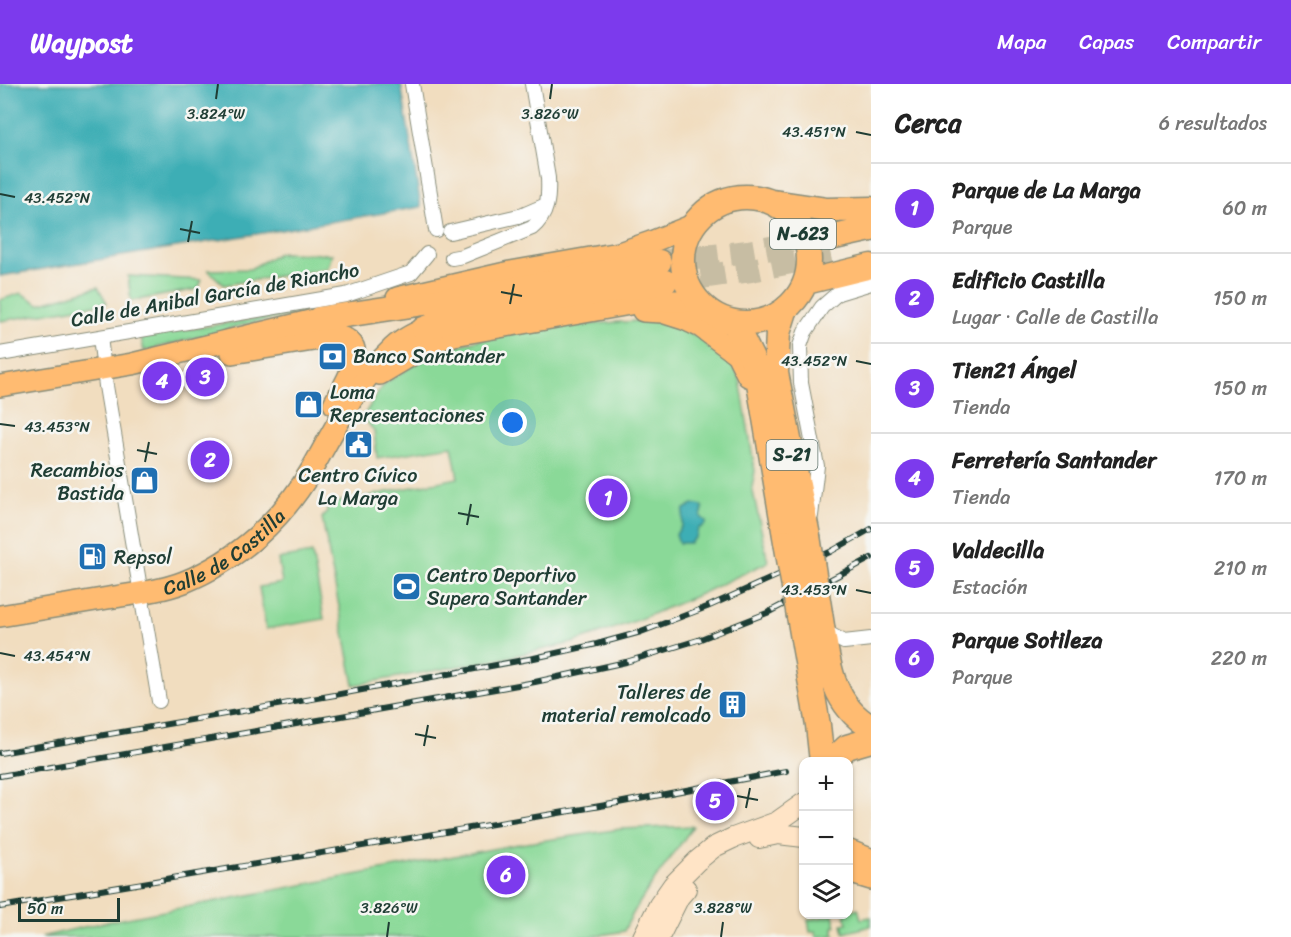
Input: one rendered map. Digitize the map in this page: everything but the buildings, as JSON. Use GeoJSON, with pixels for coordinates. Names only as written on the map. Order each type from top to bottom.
{"type":"FeatureCollection","features":[{"type":"Feature","properties":{"kind":"highway","name":"N-623"},"geometry":{"type":"LineString","coordinates":[[751,197],[768,201],[785,210],[799,225],[807,243],[810,262],[806,282],[798,298],[785,311],[761,322],[734,322],[714,315],[698,301],[687,285],[683,266],[684,247],[693,225],[702,214],[716,204],[733,198],[751,197]]}},
{"type":"Feature","properties":{"kind":"highway"},"geometry":{"type":"LineString","coordinates":[[768,201],[827,210],[871,208]]}},
{"type":"Feature","properties":{"kind":"highway"},"geometry":{"type":"LineString","coordinates":[[871,229],[833,245],[871,246]]}},
{"type":"Feature","properties":{"kind":"highway"},"geometry":{"type":"LineString","coordinates":[[806,282],[871,266]]}},
{"type":"Feature","properties":{"kind":"highway"},"geometry":{"type":"LineString","coordinates":[[319,320],[510,290],[662,272],[459,316],[424,329]]}},
{"type":"Feature","properties":{"kind":"highway","name":"S-21"},"geometry":{"type":"LineString","coordinates":[[785,311],[778,333],[776,373],[797,539]]}},
{"type":"Feature","properties":{"kind":"highway","name":"S-21"},"geometry":{"type":"LineString","coordinates":[[734,322],[754,365],[759,383],[761,403],[797,539],[815,631],[835,703],[855,729],[871,738]]}},
{"type":"Feature","properties":{"kind":"highway","name":"S-21"},"geometry":{"type":"LineString","coordinates":[[815,631],[838,695],[850,712],[871,727]]}},
{"type":"Feature","properties":{"kind":"highway","name":"S-21"},"geometry":{"type":"LineString","coordinates":[[815,631],[822,757]]}},
{"type":"Feature","properties":{"kind":"highway","name":"S-21"},"geometry":{"type":"LineString","coordinates":[[815,631],[815,672],[829,757]]}},
{"type":"Feature","properties":{"kind":"highway","name":"S-21"},"geometry":{"type":"LineString","coordinates":[[836,757],[847,747],[871,738]]}},
{"type":"Feature","properties":{"kind":"highway"},"geometry":{"type":"LineString","coordinates":[[850,757],[871,747]]}},
{"type":"Feature","properties":{"kind":"highway"},"geometry":{"type":"LineString","coordinates":[[853,854],[871,861]]}},
{"type":"Feature","properties":{"kind":"highway"},"geometry":{"type":"LineString","coordinates":[[853,863],[871,870]]}},
{"type":"Feature","properties":{"kind":"main road"},"geometry":{"type":"LineString","coordinates":[[0,386],[139,362],[319,320],[442,287],[510,272],[619,253],[693,225]]}},
{"type":"Feature","properties":{"kind":"main road"},"geometry":{"type":"LineString","coordinates":[[360,388],[435,341],[482,330],[647,301],[698,301]]}},
{"type":"Feature","properties":{"kind":"main road"},"geometry":{"type":"LineString","coordinates":[[598,310],[662,312],[700,327],[737,354],[761,403]]}},
{"type":"Feature","properties":{"kind":"main road","name":"Calle de Castilla"},"geometry":{"type":"LineString","coordinates":[[0,615],[142,592],[183,582],[223,562],[245,546],[277,516],[298,491],[334,426],[360,388],[393,347],[424,329]]}},
{"type":"Feature","properties":{"kind":"main road"},"geometry":{"type":"LineString","coordinates":[[139,362],[229,354],[326,338],[341,337],[351,344],[355,354],[353,370],[320,427],[277,516]]}},
{"type":"Feature","properties":{"kind":"main road","name":"S-21"},"geometry":{"type":"LineString","coordinates":[[815,631],[802,673],[815,757]]}},
{"type":"Feature","properties":{"kind":"main road"},"geometry":{"type":"LineString","coordinates":[[644,937],[659,905],[668,892],[697,861],[714,847],[781,811],[799,795]]}},
{"type":"Feature","properties":{"kind":"main road"},"geometry":{"type":"LineString","coordinates":[[733,838],[777,822],[799,807]]}},
{"type":"Feature","properties":{"kind":"main road"},"geometry":{"type":"LineString","coordinates":[[659,937],[680,897],[698,875],[718,860],[753,841],[778,834],[799,836]]}},
{"type":"Feature","properties":{"kind":"main road"},"geometry":{"type":"LineString","coordinates":[[753,841],[771,840],[799,844]]}},
{"type":"Feature","properties":{"kind":"main road"},"geometry":{"type":"LineString","coordinates":[[853,873],[871,879]]}},
{"type":"Feature","properties":{"kind":"street"},"geometry":{"type":"LineString","coordinates":[[412,84],[443,231],[523,215],[546,205]]}},
{"type":"Feature","properties":{"kind":"street"},"geometry":{"type":"LineString","coordinates":[[452,258],[463,256],[539,223],[549,193],[532,84]]}},
{"type":"Feature","properties":{"kind":"street","name":"Calle de Anibal García de Riancho"},"geometry":{"type":"LineString","coordinates":[[0,354],[346,295],[411,273],[428,254]]}},
{"type":"Feature","properties":{"kind":"street"},"geometry":{"type":"LineString","coordinates":[[797,539],[817,466],[801,382],[801,346],[805,332],[822,307],[838,293],[871,283]]}},
{"type":"Feature","properties":{"kind":"street"},"geometry":{"type":"LineString","coordinates":[[100,337],[159,701]]}},
{"type":"Feature","properties":{"kind":"street"},"geometry":{"type":"LineString","coordinates":[[815,631],[844,642],[871,639]]}},
{"type":"Feature","properties":{"kind":"street"},"geometry":{"type":"LineString","coordinates":[[815,631],[835,657],[845,694],[854,707],[871,720]]}},
{"type":"Feature","properties":{"kind":"green space"},"geometry":{"type":"Polygon","coordinates":[[[279,253],[332,254],[328,268],[224,285],[208,270],[250,269],[279,253]]]}},
{"type":"Feature","properties":{"kind":"green space"},"geometry":{"type":"Polygon","coordinates":[[[128,276],[202,280],[198,289],[131,301],[128,276]]]}},
{"type":"Feature","properties":{"kind":"green space"},"geometry":{"type":"Polygon","coordinates":[[[98,287],[107,303],[0,321],[0,300],[21,293],[39,304],[98,287]]]}},
{"type":"Feature","properties":{"kind":"green space"},"geometry":{"type":"Polygon","coordinates":[[[342,302],[342,306],[247,324],[144,351],[141,337],[305,311],[342,302]]]}},
{"type":"Feature","properties":{"kind":"green space"},"geometry":{"type":"Polygon","coordinates":[[[651,320],[667,323],[691,333],[713,346],[731,362],[740,379],[755,471],[752,487],[768,562],[694,597],[572,643],[499,659],[354,685],[322,518],[327,512],[327,504],[458,478],[452,446],[377,458],[374,431],[363,417],[382,387],[409,368],[436,354],[495,336],[527,330],[651,320]]]}},
{"type":"Feature","properties":{"kind":"green space"},"geometry":{"type":"Polygon","coordinates":[[[312,553],[324,619],[266,629],[259,587],[282,583],[278,559],[312,553]]]}},
{"type":"Feature","properties":{"kind":"green space"},"geometry":{"type":"Polygon","coordinates":[[[693,826],[648,890],[624,931],[590,937],[41,937],[101,923],[513,845],[621,829],[693,826]]]}},
{"type":"Feature","properties":{"kind":"green space"},"geometry":{"type":"Polygon","coordinates":[[[858,908],[861,919],[871,917],[871,926],[844,933],[842,924],[847,923],[846,919],[853,919],[853,910],[858,908]]]}},
{"type":"Feature","properties":{"kind":"green space"},"geometry":{"type":"Polygon","coordinates":[[[834,919],[835,935],[817,937],[815,931],[810,932],[808,920],[834,919]]]}},
{"type":"Feature","properties":{"kind":"water"},"geometry":{"type":"Polygon","coordinates":[[[0,84],[401,84],[421,207],[0,276],[0,84]]]}},
{"type":"Feature","properties":{"kind":"water"},"geometry":{"type":"Polygon","coordinates":[[[693,504],[702,506],[701,517],[706,524],[698,529],[696,537],[690,543],[679,543],[676,534],[682,526],[684,509],[693,504]]]}},
{"type":"Feature","properties":{"kind":"tunnel"},"geometry":{"type":"LineString","coordinates":[[659,262],[748,252],[830,238]]}},
{"type":"Feature","properties":{"kind":"tunnel"},"geometry":{"type":"LineString","coordinates":[[665,282],[751,270],[831,254]]}},
{"type":"Feature","properties":{"kind":"railway"},"geometry":{"type":"LineString","coordinates":[[0,753],[335,695],[597,644],[641,632],[707,607],[830,552],[871,529]]}},
{"type":"Feature","properties":{"kind":"railway"},"geometry":{"type":"LineString","coordinates":[[0,776],[535,682],[626,662],[698,640],[767,613],[871,558]]}},
{"type":"Feature","properties":{"kind":"railway"},"geometry":{"type":"LineString","coordinates":[[0,907],[618,803],[786,771]]}},
{"type":"Feature","properties":{"kind":"place","name":"Banco Santander"},"geometry":{"type":"Point","coordinates":[332,356]}},
{"type":"Feature","properties":{"kind":"place","name":"Tien21 Ángel"},"geometry":{"type":"Point","coordinates":[205,377]}},
{"type":"Feature","properties":{"kind":"place","name":"Ferretería Santander"},"geometry":{"type":"Point","coordinates":[162,381]}},
{"type":"Feature","properties":{"kind":"place","name":"Loma Representaciones"},"geometry":{"type":"Point","coordinates":[309,404]}},
{"type":"Feature","properties":{"kind":"place","name":"Centro Cívico La Marga"},"geometry":{"type":"Point","coordinates":[358,445]}},
{"type":"Feature","properties":{"kind":"place","name":"Edificio Castilla"},"geometry":{"type":"Point","coordinates":[210,460]}},
{"type":"Feature","properties":{"kind":"place","name":"Recambios Bastida"},"geometry":{"type":"Point","coordinates":[145,481]}},
{"type":"Feature","properties":{"kind":"place","name":"Parque de La Marga"},"geometry":{"type":"Point","coordinates":[608,498]}},
{"type":"Feature","properties":{"kind":"place","name":"Repsol"},"geometry":{"type":"Point","coordinates":[93,557]}},
{"type":"Feature","properties":{"kind":"place","name":"Centro Deportivo Supera Santander"},"geometry":{"type":"Point","coordinates":[406,587]}},
{"type":"Feature","properties":{"kind":"place","name":"Talleres de material remolcado"},"geometry":{"type":"Point","coordinates":[732,704]}},
{"type":"Feature","properties":{"kind":"place","name":"Valdecilla"},"geometry":{"type":"Point","coordinates":[715,801]}},
{"type":"Feature","properties":{"kind":"place","name":"Parque Sotileza"},"geometry":{"type":"Point","coordinates":[506,875]}}]}
